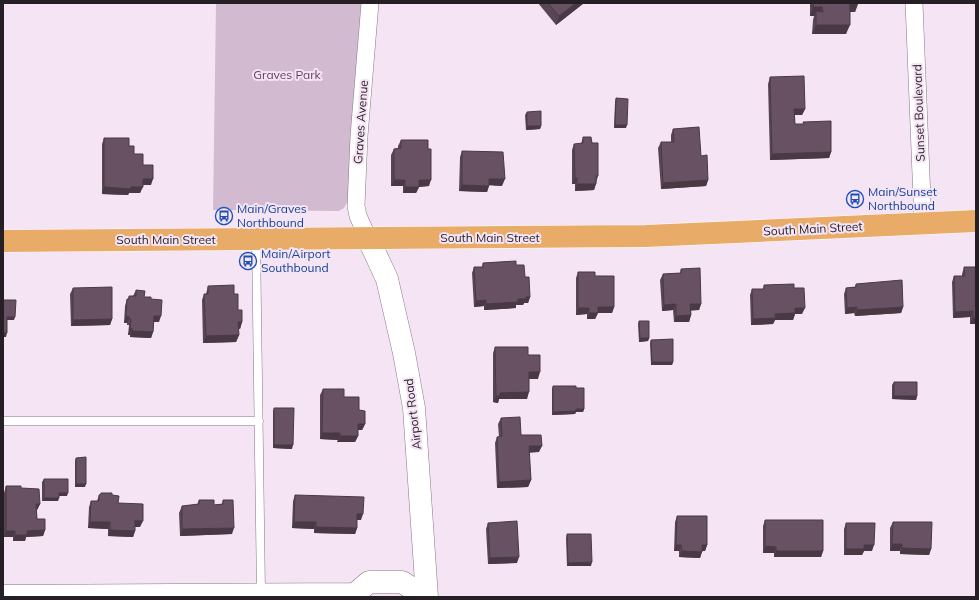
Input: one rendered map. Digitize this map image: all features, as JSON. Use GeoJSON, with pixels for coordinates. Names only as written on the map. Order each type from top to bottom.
{"type":"FeatureCollection","features":[{"type":"Feature","properties":{"kind":"main road","name":"South Main Street"},"geometry":{"type":"LineString","coordinates":[[3,241],[646,236],[976,221]]}},
{"type":"Feature","properties":{"kind":"street","name":"Graves Avenue"},"geometry":{"type":"LineString","coordinates":[[368,238],[358,216],[356,206],[359,136],[370,3]]}},
{"type":"Feature","properties":{"kind":"street","name":"Sunset Boulevard"},"geometry":{"type":"LineString","coordinates":[[914,3],[923,224]]}},
{"type":"Feature","properties":{"kind":"street","name":"Airport Road"},"geometry":{"type":"LineString","coordinates":[[368,238],[387,279],[404,353],[414,408],[426,597]]}},
{"type":"Feature","properties":{"kind":"street"},"geometry":{"type":"LineString","coordinates":[[3,596],[261,593],[357,595],[369,582],[402,582],[426,597]]}},
{"type":"Feature","properties":{"kind":"lane"},"geometry":{"type":"LineString","coordinates":[[256,239],[261,593]]}},
{"type":"Feature","properties":{"kind":"lane"},"geometry":{"type":"LineString","coordinates":[[3,421],[259,421]]}},
{"type":"Feature","properties":{"kind":"green space","name":"Graves Park"},"geometry":{"type":"Polygon","coordinates":[[[216,3],[364,3],[348,201],[344,208],[339,211],[213,210],[216,3]]]}},
{"type":"Feature","properties":{"kind":"building"},"geometry":{"type":"Polygon","coordinates":[[[548,3],[576,3],[559,16],[548,3]]]}},
{"type":"Feature","properties":{"kind":"building"},"geometry":{"type":"Polygon","coordinates":[[[813,3],[850,3],[850,25],[816,25],[816,11],[823,12],[822,7],[813,7],[813,3]]]}},
{"type":"Feature","properties":{"kind":"building"},"geometry":{"type":"Polygon","coordinates":[[[804,76],[805,109],[794,109],[795,124],[804,124],[803,122],[831,121],[831,152],[772,154],[770,77],[804,76]]]}},
{"type":"Feature","properties":{"kind":"building"},"geometry":{"type":"Polygon","coordinates":[[[616,98],[628,99],[627,125],[615,125],[616,98]]]}},
{"type":"Feature","properties":{"kind":"building"},"geometry":{"type":"Polygon","coordinates":[[[541,111],[541,126],[527,126],[527,112],[541,111]]]}},
{"type":"Feature","properties":{"kind":"building"},"geometry":{"type":"Polygon","coordinates":[[[699,127],[701,156],[707,155],[708,180],[663,183],[661,142],[674,142],[673,129],[699,127]]]}},
{"type":"Feature","properties":{"kind":"building"},"geometry":{"type":"Polygon","coordinates":[[[583,137],[591,137],[592,143],[598,143],[598,176],[596,176],[596,184],[577,184],[577,178],[575,178],[574,144],[583,143],[583,137]]]}},
{"type":"Feature","properties":{"kind":"building"},"geometry":{"type":"Polygon","coordinates":[[[104,138],[129,138],[129,146],[134,146],[134,154],[143,154],[143,165],[153,165],[153,179],[143,179],[143,187],[131,187],[130,189],[104,187],[104,138]]]}},
{"type":"Feature","properties":{"kind":"building"},"geometry":{"type":"Polygon","coordinates":[[[401,140],[428,140],[428,149],[431,149],[431,180],[419,180],[419,187],[405,187],[405,180],[394,180],[394,149],[401,148],[401,140]]]}},
{"type":"Feature","properties":{"kind":"building"},"geometry":{"type":"Polygon","coordinates":[[[462,151],[503,152],[505,179],[489,179],[489,186],[462,185],[462,151]]]}},
{"type":"Feature","properties":{"kind":"building"},"geometry":{"type":"Polygon","coordinates":[[[516,261],[516,265],[524,265],[525,277],[529,277],[530,297],[526,297],[526,299],[518,299],[518,302],[486,304],[486,300],[476,301],[474,267],[483,267],[483,263],[516,261]]]}},
{"type":"Feature","properties":{"kind":"building"},"geometry":{"type":"Polygon","coordinates":[[[964,267],[976,267],[976,318],[973,318],[973,311],[955,312],[954,276],[965,276],[964,267]]]}},
{"type":"Feature","properties":{"kind":"building"},"geometry":{"type":"Polygon","coordinates":[[[700,268],[701,304],[690,304],[691,315],[676,316],[676,304],[664,305],[663,274],[681,273],[681,269],[700,268]]]}},
{"type":"Feature","properties":{"kind":"building"},"geometry":{"type":"Polygon","coordinates":[[[578,272],[595,272],[595,276],[614,276],[614,307],[598,307],[598,313],[589,313],[589,308],[578,308],[578,272]]]}},
{"type":"Feature","properties":{"kind":"building"},"geometry":{"type":"Polygon","coordinates":[[[902,280],[903,307],[857,310],[857,307],[847,308],[846,288],[856,287],[856,284],[902,280]]]}},
{"type":"Feature","properties":{"kind":"building"},"geometry":{"type":"Polygon","coordinates":[[[794,284],[794,288],[804,288],[805,308],[795,308],[795,313],[775,314],[776,318],[753,319],[752,289],[764,289],[764,285],[794,284]]]}},
{"type":"Feature","properties":{"kind":"building"},"geometry":{"type":"Polygon","coordinates":[[[234,285],[234,294],[238,294],[238,310],[242,310],[242,322],[238,322],[239,335],[206,336],[204,294],[208,294],[208,286],[234,285]]]}},
{"type":"Feature","properties":{"kind":"building"},"geometry":{"type":"Polygon","coordinates":[[[112,287],[112,319],[73,320],[73,288],[112,287]]]}},
{"type":"Feature","properties":{"kind":"building"},"geometry":{"type":"Polygon","coordinates":[[[136,290],[145,291],[144,297],[162,300],[161,316],[154,316],[153,332],[132,331],[132,328],[130,329],[131,319],[126,316],[127,299],[129,299],[129,296],[136,296],[136,290]]]}},
{"type":"Feature","properties":{"kind":"building"},"geometry":{"type":"Polygon","coordinates":[[[3,300],[16,300],[15,317],[7,317],[7,333],[3,333],[3,300]]]}},
{"type":"Feature","properties":{"kind":"building"},"geometry":{"type":"Polygon","coordinates":[[[639,321],[649,321],[649,338],[640,338],[639,321]]]}},
{"type":"Feature","properties":{"kind":"building"},"geometry":{"type":"Polygon","coordinates":[[[673,339],[673,362],[652,362],[651,340],[673,339]]]}},
{"type":"Feature","properties":{"kind":"building"},"geometry":{"type":"Polygon","coordinates":[[[495,347],[528,347],[528,355],[540,355],[540,372],[529,372],[529,392],[500,393],[500,396],[496,396],[495,347]]]}},
{"type":"Feature","properties":{"kind":"building"},"geometry":{"type":"Polygon","coordinates":[[[894,382],[917,382],[917,396],[894,396],[894,382]]]}},
{"type":"Feature","properties":{"kind":"building"},"geometry":{"type":"Polygon","coordinates":[[[553,386],[576,386],[576,388],[584,388],[584,409],[576,409],[576,411],[553,412],[553,386]]]}},
{"type":"Feature","properties":{"kind":"building"},"geometry":{"type":"Polygon","coordinates":[[[323,389],[344,389],[344,397],[359,397],[359,410],[365,411],[365,424],[358,424],[358,436],[340,436],[340,433],[322,433],[323,389]]]}},
{"type":"Feature","properties":{"kind":"building"},"geometry":{"type":"Polygon","coordinates":[[[274,408],[294,408],[293,445],[274,445],[274,408]]]}},
{"type":"Feature","properties":{"kind":"building"},"geometry":{"type":"Polygon","coordinates":[[[520,417],[521,435],[541,435],[542,446],[529,446],[531,480],[499,482],[497,437],[502,436],[501,418],[520,417]]]}},
{"type":"Feature","properties":{"kind":"building"},"geometry":{"type":"Polygon","coordinates":[[[86,457],[86,484],[76,484],[76,458],[86,457]]]}},
{"type":"Feature","properties":{"kind":"building"},"geometry":{"type":"Polygon","coordinates":[[[44,479],[68,479],[68,493],[59,493],[59,498],[44,498],[44,479]]]}},
{"type":"Feature","properties":{"kind":"building"},"geometry":{"type":"Polygon","coordinates":[[[6,486],[21,486],[21,488],[39,489],[40,504],[36,504],[37,519],[45,519],[45,530],[27,531],[27,535],[15,535],[15,531],[6,531],[6,486]]]}},
{"type":"Feature","properties":{"kind":"building"},"geometry":{"type":"Polygon","coordinates":[[[101,493],[112,493],[112,495],[119,496],[118,503],[143,504],[143,521],[135,520],[135,531],[110,530],[110,522],[90,522],[91,501],[99,501],[99,495],[101,493]]]}},
{"type":"Feature","properties":{"kind":"building"},"geometry":{"type":"Polygon","coordinates":[[[295,495],[364,497],[363,514],[357,514],[357,528],[316,527],[316,522],[294,522],[295,495]]]}},
{"type":"Feature","properties":{"kind":"building"},"geometry":{"type":"Polygon","coordinates":[[[199,500],[214,500],[214,505],[223,504],[223,500],[233,500],[234,528],[182,529],[182,506],[199,504],[199,500]]]}},
{"type":"Feature","properties":{"kind":"building"},"geometry":{"type":"Polygon","coordinates":[[[677,516],[707,516],[707,545],[702,545],[702,552],[682,551],[681,545],[676,545],[677,516]]]}},
{"type":"Feature","properties":{"kind":"building"},"geometry":{"type":"Polygon","coordinates":[[[765,520],[823,520],[823,551],[776,551],[776,547],[765,546],[765,520]]]}},
{"type":"Feature","properties":{"kind":"building"},"geometry":{"type":"Polygon","coordinates":[[[517,521],[519,557],[490,558],[488,523],[517,521]]]}},
{"type":"Feature","properties":{"kind":"building"},"geometry":{"type":"Polygon","coordinates":[[[893,522],[932,522],[931,549],[902,548],[902,544],[892,544],[893,522]]]}},
{"type":"Feature","properties":{"kind":"building"},"geometry":{"type":"Polygon","coordinates":[[[846,523],[875,523],[874,545],[864,545],[864,549],[846,549],[846,523]]]}},
{"type":"Feature","properties":{"kind":"building"},"geometry":{"type":"Polygon","coordinates":[[[567,534],[591,534],[592,562],[568,563],[567,534]]]}},
{"type":"Feature","properties":{"kind":"place","name":"Main/Sunset Northbound"},"geometry":{"type":"Point","coordinates":[855,199]}},
{"type":"Feature","properties":{"kind":"place","name":"Main/Graves Northbound"},"geometry":{"type":"Point","coordinates":[224,216]}},
{"type":"Feature","properties":{"kind":"place","name":"Main/Airport Southbound"},"geometry":{"type":"Point","coordinates":[248,261]}}]}
